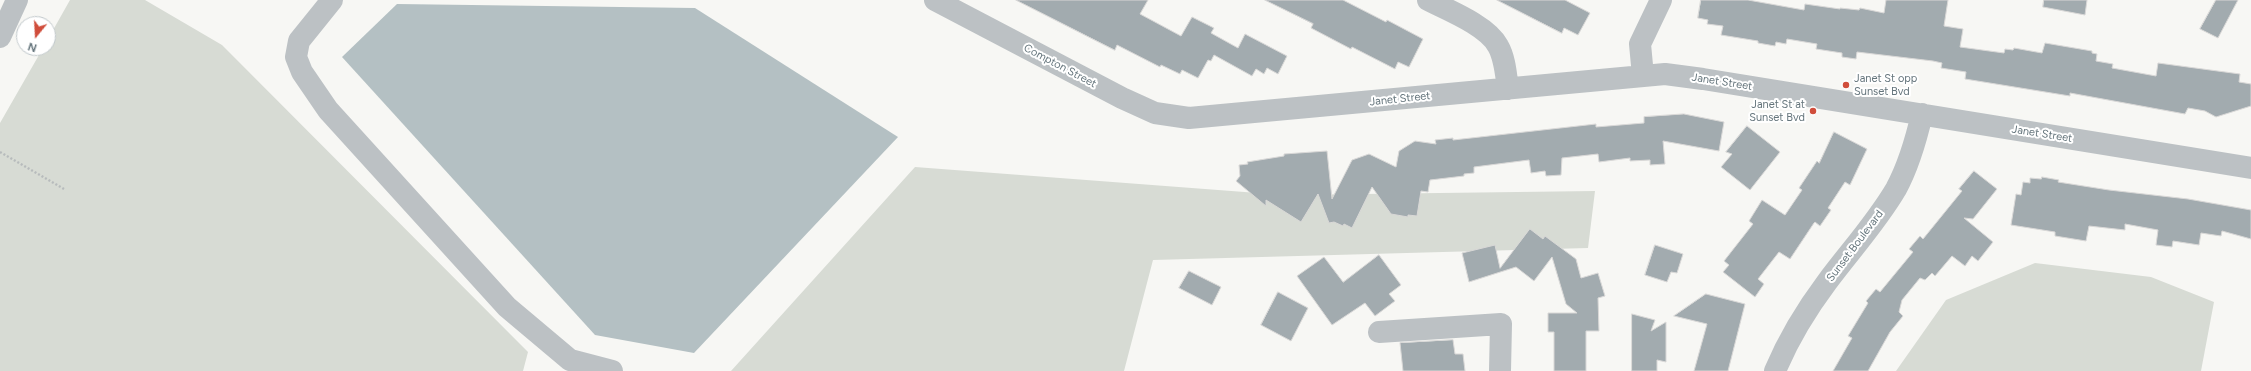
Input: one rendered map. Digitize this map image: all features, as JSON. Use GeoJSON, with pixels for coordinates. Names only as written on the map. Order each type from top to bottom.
{"type":"FeatureCollection","features":[{"type":"Feature","properties":{"kind":"street"},"geometry":{"type":"LineString","coordinates":[[0,37],[17,0]]}},
{"type":"Feature","properties":{"kind":"street"},"geometry":{"type":"LineString","coordinates":[[332,0],[299,41],[296,57],[302,72],[328,110],[507,307],[570,360],[612,371]]}},
{"type":"Feature","properties":{"kind":"street","name":"Compton Street"},"geometry":{"type":"LineString","coordinates":[[935,0],[1122,98],[1155,113],[1189,118]]}},
{"type":"Feature","properties":{"kind":"street"},"geometry":{"type":"LineString","coordinates":[[1428,0],[1483,30],[1498,45],[1505,67],[1508,89]]}},
{"type":"Feature","properties":{"kind":"street"},"geometry":{"type":"LineString","coordinates":[[1643,76],[1640,44],[1661,0]]}},
{"type":"Feature","properties":{"kind":"street","name":"Janet Street"},"geometry":{"type":"LineString","coordinates":[[1189,118],[1643,76],[1684,76],[2251,168]]}},
{"type":"Feature","properties":{"kind":"street","name":"Sunset Boulevard"},"geometry":{"type":"LineString","coordinates":[[1774,371],[1803,317],[1827,282],[1869,229],[1896,188],[1915,142],[1922,114]]}},
{"type":"Feature","properties":{"kind":"street"},"geometry":{"type":"LineString","coordinates":[[1378,332],[1501,324],[1500,371]]}},
{"type":"Feature","properties":{"kind":"path"},"geometry":{"type":"LineString","coordinates":[[0,152],[64,189]]}},
{"type":"Feature","properties":{"kind":"shaded area"},"geometry":{"type":"Polygon","coordinates":[[[70,0],[145,0],[222,45],[528,352],[523,371],[0,371],[0,123],[38,56],[56,56],[56,25],[70,0]]]}},
{"type":"Feature","properties":{"kind":"shaded area"},"geometry":{"type":"Polygon","coordinates":[[[397,4],[695,8],[898,137],[694,353],[595,335],[342,57],[397,4]]]}},
{"type":"Feature","properties":{"kind":"shaded area"},"geometry":{"type":"Polygon","coordinates":[[[915,167],[1284,195],[1595,191],[1588,248],[1153,260],[1124,371],[731,371],[915,167]]]}},
{"type":"Feature","properties":{"kind":"shaded area"},"geometry":{"type":"Polygon","coordinates":[[[2035,263],[2151,277],[2214,302],[2201,371],[1896,371],[1946,300],[2035,263]]]}},
{"type":"Feature","properties":{"kind":"building"},"geometry":{"type":"Polygon","coordinates":[[[1016,0],[1148,0],[1140,14],[1181,36],[1192,17],[1214,28],[1211,33],[1238,48],[1245,34],[1287,56],[1278,74],[1267,68],[1264,74],[1256,69],[1252,76],[1214,55],[1211,61],[1208,60],[1198,78],[1182,70],[1180,74],[1161,65],[1160,67],[1117,45],[1115,50],[1016,0]]]}},
{"type":"Feature","properties":{"kind":"building"},"geometry":{"type":"Polygon","coordinates":[[[1265,0],[1343,0],[1386,22],[1387,20],[1423,39],[1409,67],[1398,62],[1395,69],[1352,47],[1351,49],[1311,28],[1313,24],[1265,0]]]}},
{"type":"Feature","properties":{"kind":"building"},"geometry":{"type":"Polygon","coordinates":[[[1497,0],[1565,0],[1590,13],[1578,35],[1564,28],[1562,33],[1497,0]]]}},
{"type":"Feature","properties":{"kind":"building"},"geometry":{"type":"Polygon","coordinates":[[[1701,0],[1748,0],[1804,10],[1805,4],[1840,9],[1859,10],[1860,8],[1884,13],[1886,0],[1948,0],[1944,26],[1963,29],[1960,47],[2004,53],[2005,49],[2013,50],[2014,48],[2042,53],[2045,43],[2092,51],[2092,53],[2097,54],[2096,61],[2113,64],[2112,68],[2156,76],[2158,63],[2240,74],[2239,82],[2251,84],[2251,106],[2216,117],[2205,111],[2188,108],[2185,114],[2070,93],[2070,96],[1965,79],[1966,72],[1941,68],[1942,63],[1933,61],[1857,52],[1856,59],[1842,57],[1842,53],[1816,49],[1817,44],[1787,39],[1786,44],[1776,42],[1775,46],[1758,43],[1758,41],[1721,35],[1723,26],[1707,24],[1708,20],[1698,18],[1701,0]]]}},
{"type":"Feature","properties":{"kind":"building"},"geometry":{"type":"Polygon","coordinates":[[[2044,0],[2087,0],[2085,15],[2043,7],[2044,0]]]}},
{"type":"Feature","properties":{"kind":"building"},"geometry":{"type":"Polygon","coordinates":[[[2216,0],[2238,0],[2218,38],[2200,29],[2216,0]]]}},
{"type":"Feature","properties":{"kind":"building"},"geometry":{"type":"Polygon","coordinates":[[[1684,114],[1724,122],[1719,151],[1663,141],[1665,164],[1650,165],[1650,160],[1630,161],[1630,158],[1599,162],[1598,154],[1562,158],[1561,175],[1546,176],[1545,171],[1531,173],[1529,160],[1474,167],[1474,173],[1464,174],[1464,176],[1430,180],[1428,192],[1421,191],[1417,216],[1408,215],[1408,217],[1391,214],[1372,187],[1352,228],[1344,224],[1343,226],[1334,222],[1329,223],[1318,194],[1301,222],[1266,200],[1266,206],[1236,181],[1240,176],[1239,165],[1248,164],[1247,162],[1284,156],[1284,154],[1327,151],[1332,199],[1352,160],[1369,154],[1396,167],[1399,151],[1415,141],[1436,144],[1435,140],[1453,138],[1453,140],[1596,124],[1596,127],[1644,123],[1644,117],[1684,114]]]}},
{"type":"Feature","properties":{"kind":"building"},"geometry":{"type":"Polygon","coordinates":[[[1747,126],[1780,152],[1750,190],[1721,167],[1732,154],[1726,152],[1747,126]]]}},
{"type":"Feature","properties":{"kind":"building"},"geometry":{"type":"Polygon","coordinates":[[[1834,132],[1867,149],[1850,185],[1845,182],[1828,208],[1831,210],[1820,226],[1815,222],[1814,223],[1790,259],[1779,252],[1758,279],[1764,284],[1755,297],[1723,272],[1729,265],[1724,261],[1753,224],[1749,221],[1762,200],[1785,215],[1802,190],[1799,188],[1817,161],[1819,163],[1834,132]]]}},
{"type":"Feature","properties":{"kind":"building"},"geometry":{"type":"Polygon","coordinates":[[[1974,171],[1997,189],[1973,219],[1964,218],[1993,242],[1978,261],[1972,256],[1965,266],[1952,256],[1935,276],[1932,273],[1925,280],[1920,278],[1902,300],[1899,312],[1903,316],[1890,332],[1868,371],[1833,371],[1852,338],[1848,336],[1868,303],[1866,301],[1876,289],[1880,292],[1913,252],[1909,249],[1920,236],[1923,239],[1962,191],[1959,189],[1974,171]]]}},
{"type":"Feature","properties":{"kind":"building"},"geometry":{"type":"Polygon","coordinates":[[[2042,177],[2059,180],[2058,182],[2109,190],[2188,199],[2251,210],[2251,239],[2222,231],[2221,236],[2201,233],[2199,245],[2173,241],[2172,247],[2156,245],[2158,230],[2125,224],[2125,230],[2089,226],[2086,241],[2055,236],[2055,232],[2011,225],[2016,194],[2021,195],[2023,182],[2030,183],[2030,178],[2041,179],[2042,177]]]}},
{"type":"Feature","properties":{"kind":"building"},"geometry":{"type":"Polygon","coordinates":[[[1530,229],[1543,239],[1545,236],[1576,259],[1581,278],[1598,273],[1605,296],[1598,298],[1599,331],[1586,331],[1586,371],[1554,371],[1554,332],[1548,332],[1548,313],[1577,313],[1566,304],[1552,257],[1534,281],[1516,267],[1469,282],[1462,253],[1495,245],[1500,268],[1530,229]]]}},
{"type":"Feature","properties":{"kind":"building"},"geometry":{"type":"Polygon","coordinates":[[[1655,245],[1683,254],[1677,273],[1671,272],[1667,282],[1645,275],[1655,245]]]}},
{"type":"Feature","properties":{"kind":"building"},"geometry":{"type":"Polygon","coordinates":[[[1379,255],[1401,285],[1389,294],[1395,301],[1375,316],[1365,303],[1332,325],[1297,276],[1324,257],[1343,282],[1379,255]]]}},
{"type":"Feature","properties":{"kind":"building"},"geometry":{"type":"Polygon","coordinates":[[[1189,271],[1221,287],[1212,305],[1179,288],[1189,271]]]}},
{"type":"Feature","properties":{"kind":"building"},"geometry":{"type":"Polygon","coordinates":[[[1278,292],[1308,308],[1291,341],[1261,325],[1278,292]]]}},
{"type":"Feature","properties":{"kind":"building"},"geometry":{"type":"Polygon","coordinates":[[[1706,294],[1745,304],[1728,371],[1694,371],[1707,324],[1674,316],[1706,294]]]}},
{"type":"Feature","properties":{"kind":"building"},"geometry":{"type":"Polygon","coordinates":[[[1632,314],[1655,320],[1651,331],[1666,322],[1666,362],[1657,360],[1657,371],[1632,371],[1632,314]]]}},
{"type":"Feature","properties":{"kind":"building"},"geometry":{"type":"Polygon","coordinates":[[[1453,340],[1455,354],[1463,354],[1465,371],[1403,371],[1400,343],[1453,340]]]}},
{"type":"Feature","properties":{"kind":"place","name":"Janet St opp Sunset Bvd"},"geometry":{"type":"Point","coordinates":[1846,85]}},
{"type":"Feature","properties":{"kind":"place","name":"Janet St at Sunset Bvd"},"geometry":{"type":"Point","coordinates":[1813,111]}}]}
